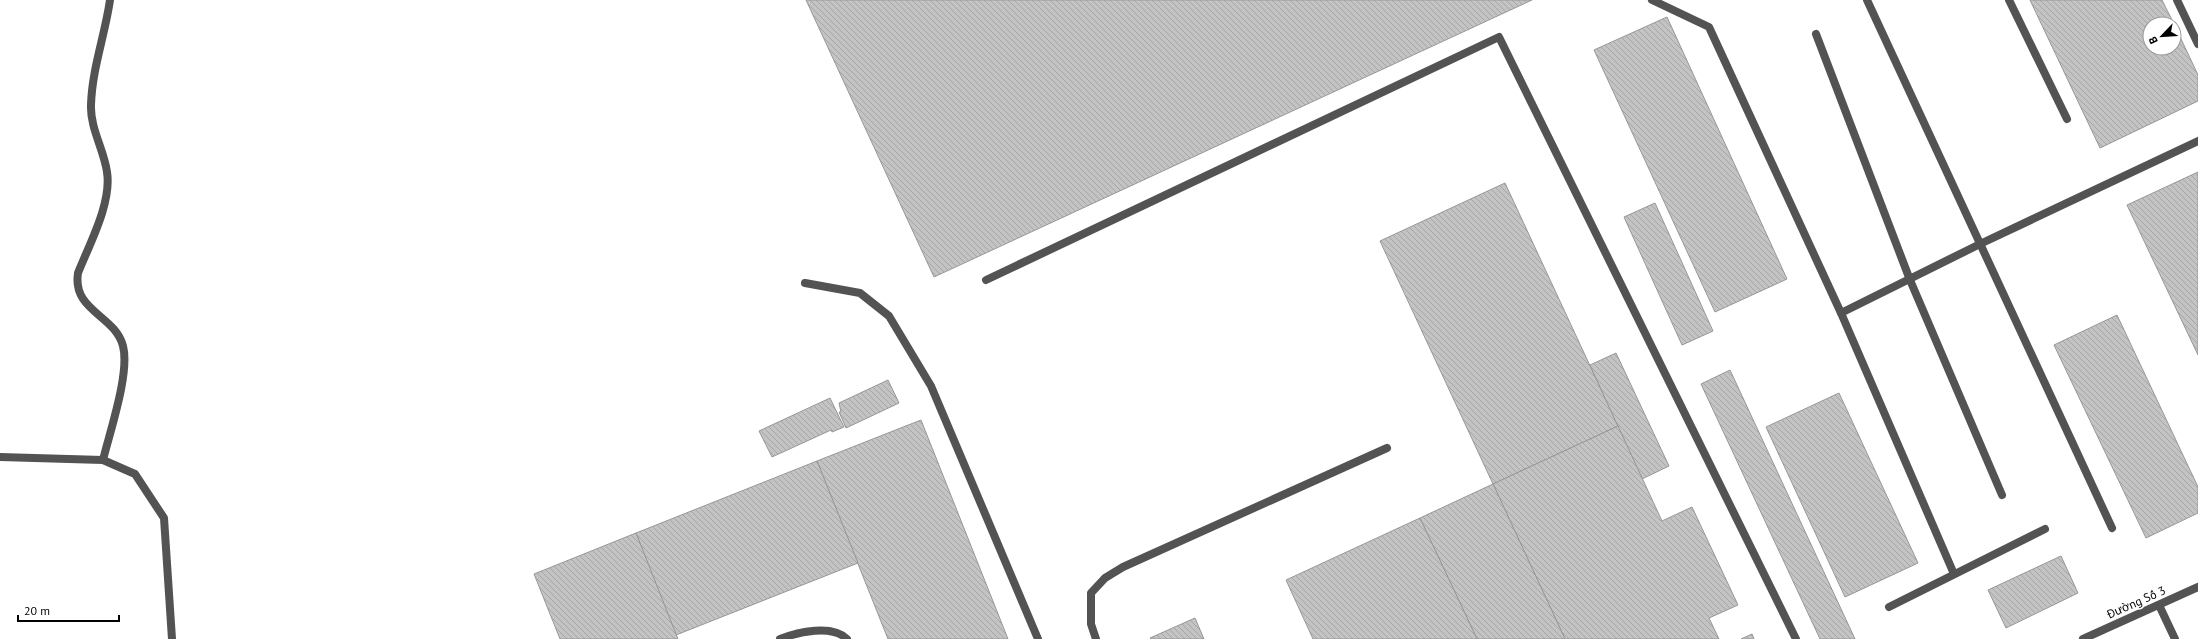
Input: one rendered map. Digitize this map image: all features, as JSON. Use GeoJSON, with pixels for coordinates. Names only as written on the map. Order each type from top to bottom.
{"type":"FeatureCollection","features":[{"type":"Feature","properties":{"kind":"street"},"geometry":{"type":"LineString","coordinates":[[103,460],[123,375],[123,345],[110,326],[81,297],[76,282],[108,193],[107,172],[93,124],[91,106],[93,83],[110,0]]}},
{"type":"Feature","properties":{"kind":"street"},"geometry":{"type":"LineString","coordinates":[[1652,0],[1709,27],[1841,313],[1954,574]]}},
{"type":"Feature","properties":{"kind":"street"},"geometry":{"type":"LineString","coordinates":[[1867,0],[2112,528]]}},
{"type":"Feature","properties":{"kind":"street"},"geometry":{"type":"LineString","coordinates":[[2008,0],[2068,119]]}},
{"type":"Feature","properties":{"kind":"street"},"geometry":{"type":"LineString","coordinates":[[2177,0],[2198,44]]}},
{"type":"Feature","properties":{"kind":"street"},"geometry":{"type":"LineString","coordinates":[[1816,34],[1910,280],[2002,495]]}},
{"type":"Feature","properties":{"kind":"street"},"geometry":{"type":"LineString","coordinates":[[986,280],[1500,36],[1796,639]]}},
{"type":"Feature","properties":{"kind":"street"},"geometry":{"type":"LineString","coordinates":[[1841,313],[1980,244],[2198,141]]}},
{"type":"Feature","properties":{"kind":"street"},"geometry":{"type":"LineString","coordinates":[[804,283],[860,293],[889,316],[931,386],[1038,639]]}},
{"type":"Feature","properties":{"kind":"street"},"geometry":{"type":"LineString","coordinates":[[1096,639],[1091,624],[1091,593],[1105,578],[1123,567],[1387,448]]}},
{"type":"Feature","properties":{"kind":"street"},"geometry":{"type":"LineString","coordinates":[[0,457],[103,460],[135,474],[164,518],[172,639]]}},
{"type":"Feature","properties":{"kind":"street"},"geometry":{"type":"LineString","coordinates":[[1889,607],[2044,529]]}},
{"type":"Feature","properties":{"kind":"street","name":"Đường Số 3"},"geometry":{"type":"LineString","coordinates":[[2083,639],[2198,587]]}},
{"type":"Feature","properties":{"kind":"street"},"geometry":{"type":"LineString","coordinates":[[2159,605],[2175,639]]}},
{"type":"Feature","properties":{"kind":"street"},"geometry":{"type":"LineString","coordinates":[[780,639],[816,630],[843,635],[847,639]]}},
{"type":"Feature","properties":{"kind":"building"},"geometry":{"type":"Polygon","coordinates":[[[806,0],[1532,0],[934,277],[806,0]]]}},
{"type":"Feature","properties":{"kind":"building"},"geometry":{"type":"Polygon","coordinates":[[[2030,0],[2162,0],[2170,16],[2142,16],[2142,56],[2182,56],[2182,41],[2198,75],[2198,101],[2100,148],[2030,0]]]}},
{"type":"Feature","properties":{"kind":"building"},"geometry":{"type":"Polygon","coordinates":[[[1667,17],[1787,279],[1715,312],[1594,50],[1667,17]]]}},
{"type":"Feature","properties":{"kind":"building"},"geometry":{"type":"Polygon","coordinates":[[[2198,172],[2198,355],[2127,205],[2198,172]]]}},
{"type":"Feature","properties":{"kind":"building"},"geometry":{"type":"Polygon","coordinates":[[[1505,183],[1618,426],[1493,484],[1380,241],[1505,183]]]}},
{"type":"Feature","properties":{"kind":"building"},"geometry":{"type":"Polygon","coordinates":[[[1655,203],[1713,331],[1682,345],[1624,217],[1655,203]]]}},
{"type":"Feature","properties":{"kind":"building"},"geometry":{"type":"Polygon","coordinates":[[[2117,315],[2198,487],[2198,513],[2146,538],[2054,345],[2117,315]]]}},
{"type":"Feature","properties":{"kind":"building"},"geometry":{"type":"Polygon","coordinates":[[[1616,353],[1669,466],[1642,479],[1590,365],[1616,353]]]}},
{"type":"Feature","properties":{"kind":"building"},"geometry":{"type":"Polygon","coordinates":[[[1730,370],[1855,639],[1820,639],[1701,384],[1730,370]]]}},
{"type":"Feature","properties":{"kind":"building"},"geometry":{"type":"Polygon","coordinates":[[[888,380],[899,403],[846,428],[839,412],[841,412],[839,403],[888,380]]]}},
{"type":"Feature","properties":{"kind":"building"},"geometry":{"type":"Polygon","coordinates":[[[1839,393],[1918,563],[1845,597],[1766,427],[1839,393]]]}},
{"type":"Feature","properties":{"kind":"building"},"geometry":{"type":"Polygon","coordinates":[[[830,398],[844,427],[832,432],[831,430],[772,457],[759,431],[830,398]]]}},
{"type":"Feature","properties":{"kind":"building"},"geometry":{"type":"Polygon","coordinates":[[[921,420],[1008,639],[888,639],[817,461],[921,420]]]}},
{"type":"Feature","properties":{"kind":"building"},"geometry":{"type":"Polygon","coordinates":[[[1618,426],[1662,521],[1692,507],[1738,605],[1709,618],[1719,639],[1565,639],[1493,484],[1618,426]]]}},
{"type":"Feature","properties":{"kind":"building"},"geometry":{"type":"Polygon","coordinates":[[[817,461],[858,563],[676,635],[636,533],[817,461]]]}},
{"type":"Feature","properties":{"kind":"building"},"geometry":{"type":"Polygon","coordinates":[[[1493,484],[1565,639],[1477,639],[1420,518],[1493,484]]]}},
{"type":"Feature","properties":{"kind":"building"},"geometry":{"type":"Polygon","coordinates":[[[1420,518],[1477,639],[1313,639],[1286,580],[1420,518]]]}},
{"type":"Feature","properties":{"kind":"building"},"geometry":{"type":"Polygon","coordinates":[[[636,533],[678,639],[560,639],[534,574],[636,533]]]}},
{"type":"Feature","properties":{"kind":"building"},"geometry":{"type":"Polygon","coordinates":[[[2061,556],[2078,593],[2006,628],[1988,590],[2061,556]]]}},
{"type":"Feature","properties":{"kind":"building"},"geometry":{"type":"Polygon","coordinates":[[[1195,618],[1204,639],[1150,638],[1195,618]]]}},
{"type":"Feature","properties":{"kind":"building"},"geometry":{"type":"Polygon","coordinates":[[[1752,634],[1754,639],[1741,639],[1752,634]]]}}]}
